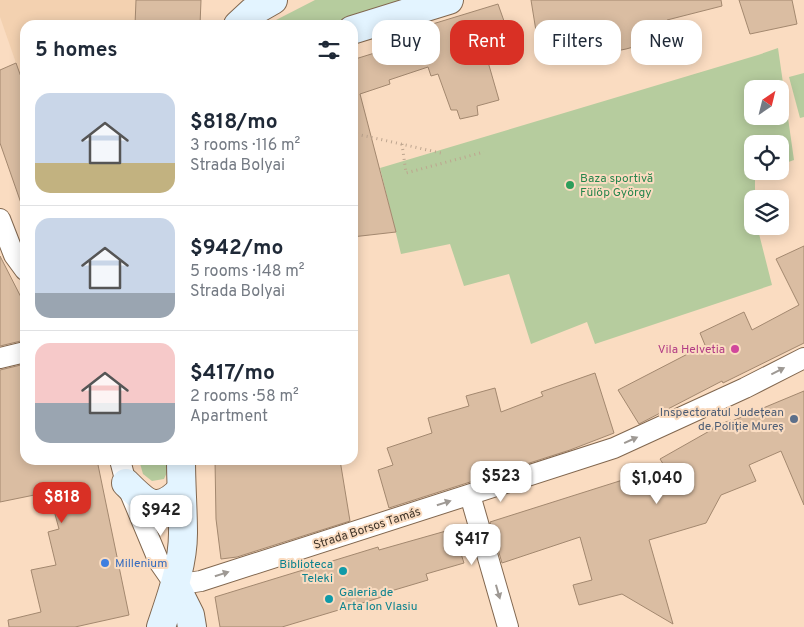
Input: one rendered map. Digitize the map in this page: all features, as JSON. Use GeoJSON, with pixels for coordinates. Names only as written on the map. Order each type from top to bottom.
{"type":"FeatureCollection","features":[{"type":"Feature","properties":{"kind":"street"},"geometry":{"type":"LineString","coordinates":[[243,20],[252,12],[273,0]]}},
{"type":"Feature","properties":{"kind":"street"},"geometry":{"type":"LineString","coordinates":[[358,28],[449,0]]}},
{"type":"Feature","properties":{"kind":"street"},"geometry":{"type":"LineString","coordinates":[[0,219],[14,255],[20,263]]}},
{"type":"Feature","properties":{"kind":"street"},"geometry":{"type":"LineString","coordinates":[[0,358],[20,353]]}},
{"type":"Feature","properties":{"kind":"street","name":"Strada Borsos Tamás"},"geometry":{"type":"LineString","coordinates":[[175,585],[201,581],[614,448],[745,388],[804,358]]}},
{"type":"Feature","properties":{"kind":"street"},"geometry":{"type":"LineString","coordinates":[[161,627],[175,585],[183,535],[180,490],[181,465]]}},
{"type":"Feature","properties":{"kind":"street"},"geometry":{"type":"LineString","coordinates":[[123,471],[147,503],[160,504],[171,500],[180,490]]}},
{"type":"Feature","properties":{"kind":"street"},"geometry":{"type":"LineString","coordinates":[[123,471],[158,562],[175,585],[190,615],[192,627]]}},
{"type":"Feature","properties":{"kind":"street"},"geometry":{"type":"LineString","coordinates":[[470,495],[508,627]]}},
{"type":"Feature","properties":{"kind":"path"},"geometry":{"type":"LineString","coordinates":[[358,134],[441,153]]}},
{"type":"Feature","properties":{"kind":"path"},"geometry":{"type":"LineString","coordinates":[[402,144],[406,173],[484,152]]}},
{"type":"Feature","properties":{"kind":"shaded area"},"geometry":{"type":"Polygon","coordinates":[[[0,0],[199,0],[197,20],[20,20],[20,200],[0,143],[0,70],[16,63],[0,17],[0,0]]]}},
{"type":"Feature","properties":{"kind":"green space"},"geometry":{"type":"Polygon","coordinates":[[[315,0],[405,0],[346,20],[276,20],[315,0]]]}},
{"type":"Feature","properties":{"kind":"green space","name":"Baza sportivă Fülöp György"},"geometry":{"type":"Polygon","coordinates":[[[778,48],[783,80],[744,80],[744,125],[789,125],[794,160],[789,162],[789,135],[744,135],[744,180],[755,180],[755,190],[744,190],[744,235],[759,235],[772,285],[595,344],[587,322],[531,344],[509,274],[464,286],[450,244],[401,254],[380,168],[778,48]]]}},
{"type":"Feature","properties":{"kind":"green space"},"geometry":{"type":"Polygon","coordinates":[[[804,73],[804,117],[800,118],[789,77],[804,73]]]}},
{"type":"Feature","properties":{"kind":"green space"},"geometry":{"type":"Polygon","coordinates":[[[140,465],[169,465],[164,479],[152,481],[143,474],[140,465]]]}},
{"type":"Feature","properties":{"kind":"building"},"geometry":{"type":"Polygon","coordinates":[[[136,0],[201,0],[200,20],[135,20],[136,0]]]}},
{"type":"Feature","properties":{"kind":"building"},"geometry":{"type":"Polygon","coordinates":[[[531,0],[721,0],[722,6],[667,20],[631,20],[631,48],[621,50],[621,20],[534,20],[531,0]]]}},
{"type":"Feature","properties":{"kind":"building"},"geometry":{"type":"Polygon","coordinates":[[[739,0],[792,0],[797,24],[750,34],[739,0]]]}},
{"type":"Feature","properties":{"kind":"building"},"geometry":{"type":"Polygon","coordinates":[[[498,4],[504,20],[450,20],[450,65],[489,65],[499,100],[477,106],[478,115],[460,119],[457,110],[451,110],[438,74],[431,76],[428,67],[389,80],[390,84],[360,94],[396,232],[358,236],[358,58],[372,54],[372,65],[440,65],[440,22],[498,4]]]}},
{"type":"Feature","properties":{"kind":"building"},"geometry":{"type":"Polygon","coordinates":[[[16,63],[20,74],[20,200],[0,143],[0,70],[16,63]]]}},
{"type":"Feature","properties":{"kind":"building"},"geometry":{"type":"Polygon","coordinates":[[[804,246],[804,343],[723,383],[722,381],[639,424],[618,390],[705,345],[700,333],[744,312],[752,330],[799,305],[776,259],[804,246]]]}},
{"type":"Feature","properties":{"kind":"building"},"geometry":{"type":"Polygon","coordinates":[[[0,256],[20,295],[20,341],[0,346],[0,256]]]}},
{"type":"Feature","properties":{"kind":"building"},"geometry":{"type":"Polygon","coordinates":[[[20,365],[20,465],[98,465],[129,615],[75,627],[9,627],[8,620],[41,612],[31,570],[56,565],[48,532],[59,529],[49,492],[0,502],[0,370],[20,365]]]}},
{"type":"Feature","properties":{"kind":"building"},"geometry":{"type":"Polygon","coordinates":[[[595,373],[614,433],[570,450],[389,508],[378,470],[393,465],[387,448],[432,433],[428,418],[469,406],[466,396],[495,388],[501,412],[543,396],[541,392],[595,373]]]}},
{"type":"Feature","properties":{"kind":"building"},"geometry":{"type":"Polygon","coordinates":[[[804,391],[804,505],[781,451],[749,465],[756,481],[721,495],[706,523],[649,540],[673,624],[622,594],[579,605],[573,585],[592,580],[580,537],[502,563],[490,522],[629,478],[633,491],[672,478],[660,459],[713,429],[713,427],[804,391]]]}},
{"type":"Feature","properties":{"kind":"building"},"geometry":{"type":"Polygon","coordinates":[[[215,465],[341,465],[350,521],[237,557],[221,559],[216,519],[215,465]]]}},
{"type":"Feature","properties":{"kind":"building","name":"Biblioteca Teleki"},"geometry":{"type":"Polygon","coordinates":[[[453,529],[464,563],[426,574],[428,580],[391,591],[392,594],[282,627],[220,627],[215,597],[378,547],[379,550],[453,529]]]}},
{"type":"Feature","properties":{"kind":"place","name":"Baza sportivă Fülöp György"},"geometry":{"type":"Point","coordinates":[570,185]}},
{"type":"Feature","properties":{"kind":"place","name":"Vila Helvetia"},"geometry":{"type":"Point","coordinates":[735,349]}},
{"type":"Feature","properties":{"kind":"place","name":"Inspectoratul Județean de Poliție Mureș"},"geometry":{"type":"Point","coordinates":[794,419]}},
{"type":"Feature","properties":{"kind":"place","name":"Millenium"},"geometry":{"type":"Point","coordinates":[105,563]}},
{"type":"Feature","properties":{"kind":"place","name":"Biblioteca Teleki"},"geometry":{"type":"Point","coordinates":[343,571]}},
{"type":"Feature","properties":{"kind":"place","name":"Galeria de Arta Ion Vlasiu"},"geometry":{"type":"Point","coordinates":[329,599]}}]}
